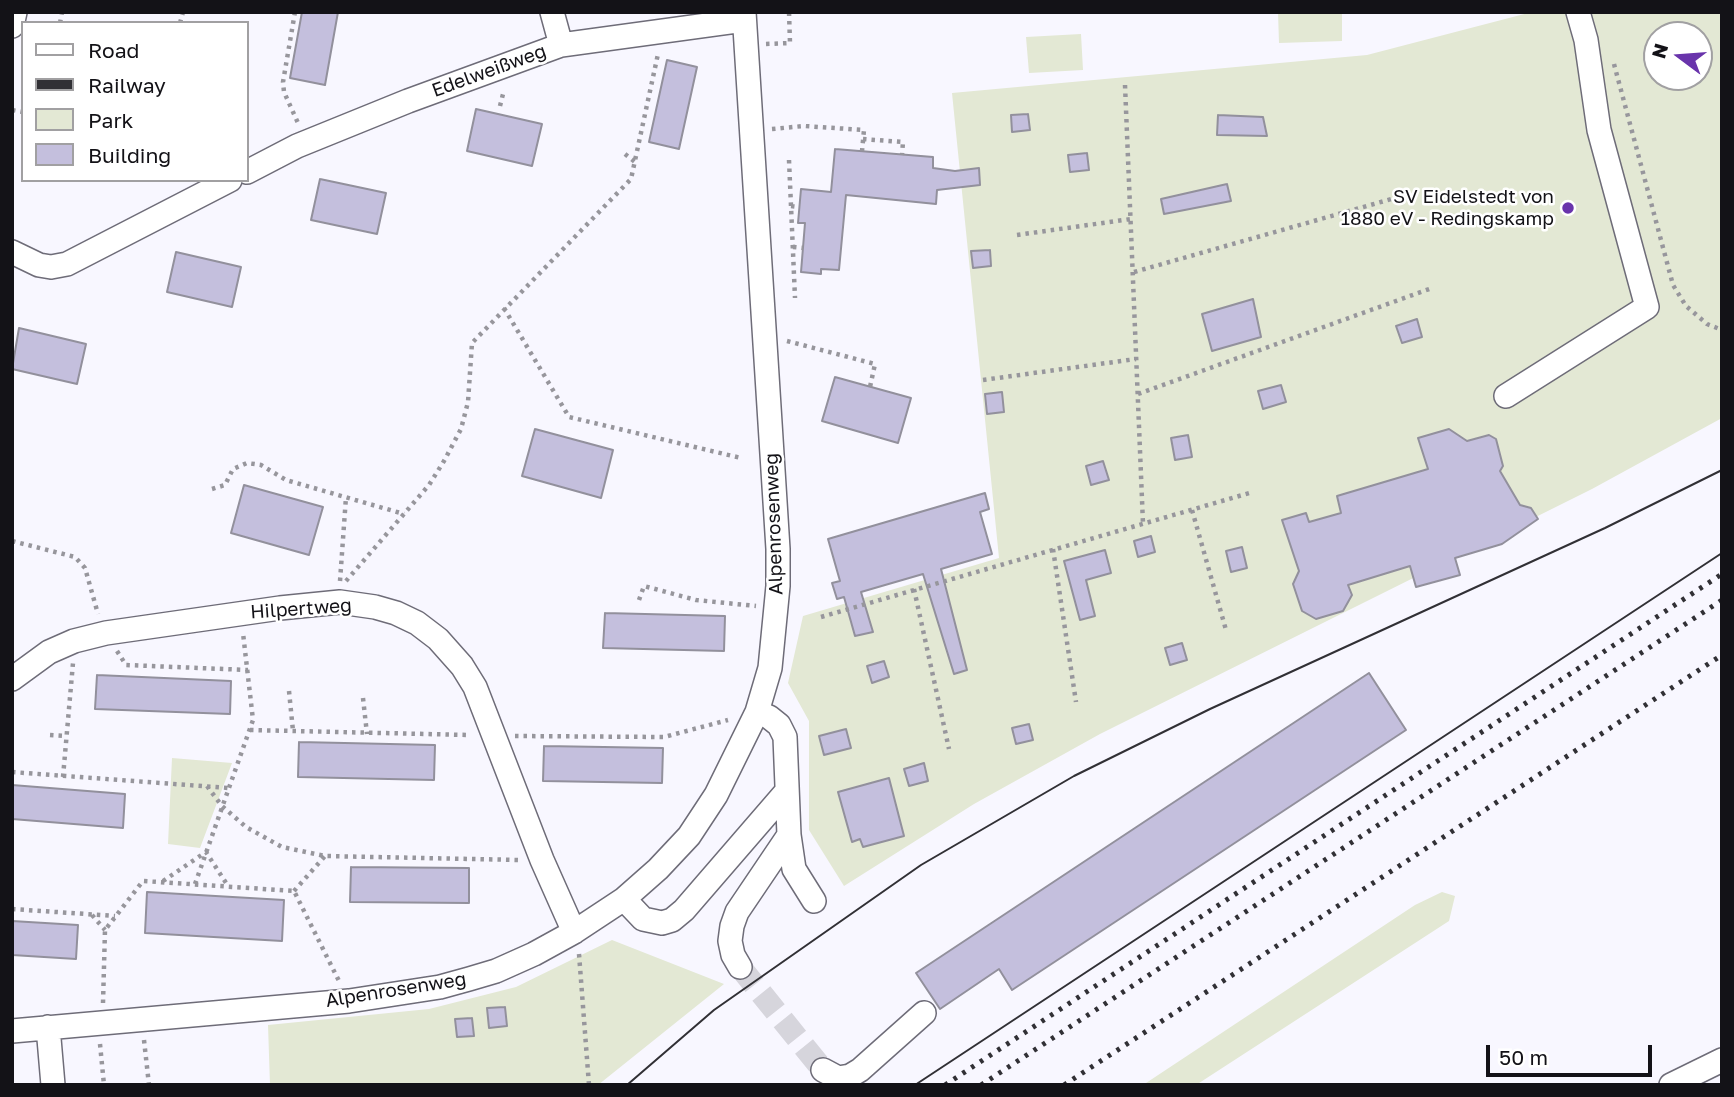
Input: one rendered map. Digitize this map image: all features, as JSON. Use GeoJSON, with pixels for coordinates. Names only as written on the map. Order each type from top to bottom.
{"type":"FeatureCollection","features":[{"type":"Feature","properties":{"kind":"street"},"geometry":{"type":"LineString","coordinates":[[12,26],[15,12]]}},
{"type":"Feature","properties":{"kind":"street"},"geometry":{"type":"LineString","coordinates":[[552,12],[561,45]]}},
{"type":"Feature","properties":{"kind":"street"},"geometry":{"type":"LineString","coordinates":[[1506,396],[1647,307],[1599,130],[1586,40],[1578,12]]}},
{"type":"Feature","properties":{"kind":"street","name":"Edelweißweg"},"geometry":{"type":"LineString","coordinates":[[248,171],[297,146],[408,101],[561,45],[744,16]]}},
{"type":"Feature","properties":{"kind":"street","name":"Alpenrosenweg"},"geometry":{"type":"LineString","coordinates":[[12,1031],[48,1027],[101,1029],[349,1001],[440,986],[487,974],[534,954],[576,941],[624,899],[689,835],[716,795],[738,754],[748,715],[769,668],[774,636],[778,549],[744,16]]}},
{"type":"Feature","properties":{"kind":"street"},"geometry":{"type":"LineString","coordinates":[[12,252],[39,265],[51,267],[66,264],[226,182]]}},
{"type":"Feature","properties":{"kind":"street","name":"Hilpertweg"},"geometry":{"type":"LineString","coordinates":[[12,679],[49,652],[75,641],[106,633],[340,602],[396,613],[417,623],[438,639],[462,666],[475,687],[576,941]]}},
{"type":"Feature","properties":{"kind":"street"},"geometry":{"type":"LineString","coordinates":[[748,715],[769,717],[779,725],[785,737],[786,792],[794,869],[814,901]]}},
{"type":"Feature","properties":{"kind":"street"},"geometry":{"type":"LineString","coordinates":[[624,899],[643,919],[662,923],[672,920],[684,910],[786,792]]}},
{"type":"Feature","properties":{"kind":"street"},"geometry":{"type":"LineString","coordinates":[[740,967],[733,955],[730,940],[737,912],[789,835]]}},
{"type":"Feature","properties":{"kind":"street"},"geometry":{"type":"LineString","coordinates":[[823,1070],[838,1077],[850,1076],[924,1013]]}},
{"type":"Feature","properties":{"kind":"street"},"geometry":{"type":"LineString","coordinates":[[48,1027],[53,1085]]}},
{"type":"Feature","properties":{"kind":"street"},"geometry":{"type":"LineString","coordinates":[[1671,1085],[1722,1060]]}},
{"type":"Feature","properties":{"kind":"path"},"geometry":{"type":"LineString","coordinates":[[295,12],[283,82],[284,92],[302,133]]}},
{"type":"Feature","properties":{"kind":"path"},"geometry":{"type":"LineString","coordinates":[[775,44],[790,43],[789,12]]}},
{"type":"Feature","properties":{"kind":"path"},"geometry":{"type":"LineString","coordinates":[[346,497],[340,589],[429,485],[461,429],[468,402],[472,343],[631,179],[660,43]]}},
{"type":"Feature","properties":{"kind":"path"},"geometry":{"type":"LineString","coordinates":[[1610,51],[1673,285],[1686,306],[1707,324],[1722,330]]}},
{"type":"Feature","properties":{"kind":"path"},"geometry":{"type":"LineString","coordinates":[[1125,85],[1143,524]]}},
{"type":"Feature","properties":{"kind":"path"},"geometry":{"type":"LineString","coordinates":[[768,129],[804,126],[864,130],[862,151]]}},
{"type":"Feature","properties":{"kind":"path"},"geometry":{"type":"LineString","coordinates":[[863,139],[903,142],[902,155]]}},
{"type":"Feature","properties":{"kind":"path"},"geometry":{"type":"LineString","coordinates":[[625,154],[635,162]]}},
{"type":"Feature","properties":{"kind":"path"},"geometry":{"type":"LineString","coordinates":[[789,160],[795,298]]}},
{"type":"Feature","properties":{"kind":"path"},"geometry":{"type":"LineString","coordinates":[[1134,272],[1402,196]]}},
{"type":"Feature","properties":{"kind":"path"},"geometry":{"type":"LineString","coordinates":[[792,206],[799,207]]}},
{"type":"Feature","properties":{"kind":"path"},"geometry":{"type":"LineString","coordinates":[[1017,235],[1131,219]]}},
{"type":"Feature","properties":{"kind":"path"},"geometry":{"type":"LineString","coordinates":[[793,247],[803,248]]}},
{"type":"Feature","properties":{"kind":"path"},"geometry":{"type":"LineString","coordinates":[[1138,394],[1432,288]]}},
{"type":"Feature","properties":{"kind":"path"},"geometry":{"type":"LineString","coordinates":[[504,308],[569,417],[741,458]]}},
{"type":"Feature","properties":{"kind":"path"},"geometry":{"type":"LineString","coordinates":[[781,340],[875,364],[870,387]]}},
{"type":"Feature","properties":{"kind":"path"},"geometry":{"type":"LineString","coordinates":[[983,380],[1136,359]]}},
{"type":"Feature","properties":{"kind":"path"},"geometry":{"type":"LineString","coordinates":[[212,489],[225,485],[233,469],[247,463],[261,465],[286,480],[404,514]]}},
{"type":"Feature","properties":{"kind":"path"},"geometry":{"type":"LineString","coordinates":[[821,617],[1253,492]]}},
{"type":"Feature","properties":{"kind":"path"},"geometry":{"type":"LineString","coordinates":[[1192,510],[1226,630]]}},
{"type":"Feature","properties":{"kind":"path"},"geometry":{"type":"LineString","coordinates":[[12,541],[75,556],[85,568],[100,622]]}},
{"type":"Feature","properties":{"kind":"path"},"geometry":{"type":"LineString","coordinates":[[1053,549],[1076,702]]}},
{"type":"Feature","properties":{"kind":"path"},"geometry":{"type":"LineString","coordinates":[[639,600],[644,586],[696,600],[765,607]]}},
{"type":"Feature","properties":{"kind":"path"},"geometry":{"type":"LineString","coordinates":[[914,589],[949,749]]}},
{"type":"Feature","properties":{"kind":"path"},"geometry":{"type":"LineString","coordinates":[[195,884],[253,720],[242,626]]}},
{"type":"Feature","properties":{"kind":"path"},"geometry":{"type":"LineString","coordinates":[[112,644],[126,665],[248,670]]}},
{"type":"Feature","properties":{"kind":"path"},"geometry":{"type":"LineString","coordinates":[[62,777],[74,655]]}},
{"type":"Feature","properties":{"kind":"path"},"geometry":{"type":"LineString","coordinates":[[289,691],[293,731]]}},
{"type":"Feature","properties":{"kind":"path"},"geometry":{"type":"LineString","coordinates":[[363,698],[367,734]]}},
{"type":"Feature","properties":{"kind":"path"},"geometry":{"type":"LineString","coordinates":[[508,736],[664,737],[748,715]]}},
{"type":"Feature","properties":{"kind":"path"},"geometry":{"type":"LineString","coordinates":[[250,730],[482,735]]}},
{"type":"Feature","properties":{"kind":"path"},"geometry":{"type":"LineString","coordinates":[[50,734],[66,736]]}},
{"type":"Feature","properties":{"kind":"path"},"geometry":{"type":"LineString","coordinates":[[12,772],[229,788]]}},
{"type":"Feature","properties":{"kind":"path"},"geometry":{"type":"LineString","coordinates":[[207,786],[222,806],[246,827],[282,847],[325,856],[542,860]]}},
{"type":"Feature","properties":{"kind":"path"},"geometry":{"type":"LineString","coordinates":[[162,882],[206,852]]}},
{"type":"Feature","properties":{"kind":"path"},"geometry":{"type":"LineString","coordinates":[[206,852],[229,886]]}},
{"type":"Feature","properties":{"kind":"path"},"geometry":{"type":"LineString","coordinates":[[294,891],[325,856]]}},
{"type":"Feature","properties":{"kind":"path"},"geometry":{"type":"LineString","coordinates":[[104,1085],[101,1029],[105,930],[143,881],[294,891]]}},
{"type":"Feature","properties":{"kind":"path"},"geometry":{"type":"LineString","coordinates":[[294,891],[349,1001]]}},
{"type":"Feature","properties":{"kind":"path"},"geometry":{"type":"LineString","coordinates":[[12,909],[116,916]]}},
{"type":"Feature","properties":{"kind":"path"},"geometry":{"type":"LineString","coordinates":[[92,915],[105,930]]}},
{"type":"Feature","properties":{"kind":"path"},"geometry":{"type":"LineString","coordinates":[[576,941],[589,1085]]}},
{"type":"Feature","properties":{"kind":"path"},"geometry":{"type":"LineString","coordinates":[[143,1032],[149,1085]]}},
{"type":"Feature","properties":{"kind":"green space"},"geometry":{"type":"Polygon","coordinates":[[[1278,12],[1342,12],[1342,41],[1279,43],[1278,12]]]}},
{"type":"Feature","properties":{"kind":"green space"},"geometry":{"type":"Polygon","coordinates":[[[1532,12],[1722,12],[1722,418],[1592,489],[1100,734],[974,804],[844,886],[809,830],[809,721],[788,683],[803,616],[999,558],[952,93],[1367,55],[1532,12]]]}},
{"type":"Feature","properties":{"kind":"green space"},"geometry":{"type":"Polygon","coordinates":[[[1081,34],[1083,70],[1029,73],[1026,37],[1081,34]]]}},
{"type":"Feature","properties":{"kind":"green space"},"geometry":{"type":"Polygon","coordinates":[[[172,758],[232,763],[200,848],[168,844],[172,758]]]}},
{"type":"Feature","properties":{"kind":"green space"},"geometry":{"type":"Polygon","coordinates":[[[1442,892],[1455,896],[1449,921],[1196,1085],[1143,1085],[1415,905],[1442,892]]]}},
{"type":"Feature","properties":{"kind":"green space"},"geometry":{"type":"Polygon","coordinates":[[[612,940],[724,984],[598,1085],[270,1085],[268,1025],[429,1009],[516,987],[612,940]]]}},
{"type":"Feature","properties":{"kind":"building"},"geometry":{"type":"Polygon","coordinates":[[[302,12],[338,12],[325,85],[290,78],[302,12]]]}},
{"type":"Feature","properties":{"kind":"building"},"geometry":{"type":"Polygon","coordinates":[[[667,60],[697,67],[679,149],[649,142],[667,60]]]}},
{"type":"Feature","properties":{"kind":"building"},"geometry":{"type":"Polygon","coordinates":[[[476,109],[542,124],[532,166],[467,151],[476,109]]]}},
{"type":"Feature","properties":{"kind":"building"},"geometry":{"type":"Polygon","coordinates":[[[1028,114],[1030,130],[1012,132],[1011,115],[1028,114]]]}},
{"type":"Feature","properties":{"kind":"building"},"geometry":{"type":"Polygon","coordinates":[[[1218,115],[1263,117],[1267,136],[1217,135],[1218,115]]]}},
{"type":"Feature","properties":{"kind":"building"},"geometry":{"type":"Polygon","coordinates":[[[835,149],[933,157],[933,168],[955,171],[979,168],[980,185],[937,190],[936,204],[846,195],[839,270],[821,269],[821,274],[801,272],[805,223],[798,223],[801,189],[831,192],[835,149]]]}},
{"type":"Feature","properties":{"kind":"building"},"geometry":{"type":"Polygon","coordinates":[[[1087,153],[1089,170],[1070,172],[1068,155],[1087,153]]]}},
{"type":"Feature","properties":{"kind":"building"},"geometry":{"type":"Polygon","coordinates":[[[320,179],[386,193],[377,234],[311,220],[320,179]]]}},
{"type":"Feature","properties":{"kind":"building"},"geometry":{"type":"Polygon","coordinates":[[[1227,184],[1231,201],[1164,214],[1161,199],[1227,184]]]}},
{"type":"Feature","properties":{"kind":"building"},"geometry":{"type":"Polygon","coordinates":[[[990,250],[991,266],[973,268],[971,251],[990,250]]]}},
{"type":"Feature","properties":{"kind":"building"},"geometry":{"type":"Polygon","coordinates":[[[176,252],[241,267],[232,307],[167,292],[176,252]]]}},
{"type":"Feature","properties":{"kind":"building"},"geometry":{"type":"Polygon","coordinates":[[[1253,299],[1261,337],[1212,351],[1202,314],[1253,299]]]}},
{"type":"Feature","properties":{"kind":"building"},"geometry":{"type":"Polygon","coordinates":[[[1417,319],[1422,337],[1402,343],[1396,326],[1417,319]]]}},
{"type":"Feature","properties":{"kind":"building"},"geometry":{"type":"Polygon","coordinates":[[[19,328],[86,344],[77,384],[12,369],[19,328]]]}},
{"type":"Feature","properties":{"kind":"building"},"geometry":{"type":"Polygon","coordinates":[[[835,377],[911,398],[898,443],[822,421],[835,377]]]}},
{"type":"Feature","properties":{"kind":"building"},"geometry":{"type":"Polygon","coordinates":[[[1281,385],[1286,402],[1263,409],[1258,391],[1281,385]]]}},
{"type":"Feature","properties":{"kind":"building"},"geometry":{"type":"Polygon","coordinates":[[[1002,392],[1004,412],[987,414],[985,394],[1002,392]]]}},
{"type":"Feature","properties":{"kind":"building"},"geometry":{"type":"Polygon","coordinates":[[[535,429],[613,450],[601,498],[522,476],[535,429]]]}},
{"type":"Feature","properties":{"kind":"building"},"geometry":{"type":"Polygon","coordinates":[[[1449,429],[1467,441],[1489,435],[1496,439],[1503,466],[1500,471],[1520,505],[1531,508],[1538,519],[1502,544],[1455,558],[1460,575],[1416,587],[1410,566],[1348,585],[1352,595],[1343,611],[1316,619],[1302,611],[1293,584],[1299,571],[1282,520],[1306,513],[1309,522],[1341,513],[1337,496],[1428,469],[1418,438],[1449,429]]]}},
{"type":"Feature","properties":{"kind":"building"},"geometry":{"type":"Polygon","coordinates":[[[1188,435],[1192,457],[1175,460],[1171,438],[1188,435]]]}},
{"type":"Feature","properties":{"kind":"building"},"geometry":{"type":"Polygon","coordinates":[[[1103,461],[1109,480],[1091,485],[1086,466],[1103,461]]]}},
{"type":"Feature","properties":{"kind":"building"},"geometry":{"type":"Polygon","coordinates":[[[244,485],[323,507],[309,555],[231,533],[244,485]]]}},
{"type":"Feature","properties":{"kind":"building"},"geometry":{"type":"Polygon","coordinates":[[[985,493],[989,509],[980,512],[992,554],[941,569],[967,670],[954,674],[923,574],[861,592],[873,632],[855,636],[844,597],[837,599],[832,583],[840,581],[828,539],[985,493]]]}},
{"type":"Feature","properties":{"kind":"building"},"geometry":{"type":"Polygon","coordinates":[[[1151,536],[1155,552],[1138,557],[1134,541],[1151,536]]]}},
{"type":"Feature","properties":{"kind":"building"},"geometry":{"type":"Polygon","coordinates":[[[1242,547],[1247,568],[1231,572],[1226,551],[1242,547]]]}},
{"type":"Feature","properties":{"kind":"building"},"geometry":{"type":"Polygon","coordinates":[[[1105,550],[1111,573],[1086,580],[1095,616],[1080,620],[1064,561],[1105,550]]]}},
{"type":"Feature","properties":{"kind":"building"},"geometry":{"type":"Polygon","coordinates":[[[605,613],[725,616],[724,651],[603,648],[605,613]]]}},
{"type":"Feature","properties":{"kind":"building"},"geometry":{"type":"Polygon","coordinates":[[[1182,643],[1187,660],[1170,665],[1165,648],[1182,643]]]}},
{"type":"Feature","properties":{"kind":"building"},"geometry":{"type":"Polygon","coordinates":[[[884,661],[889,677],[872,683],[867,666],[884,661]]]}},
{"type":"Feature","properties":{"kind":"building"},"geometry":{"type":"Polygon","coordinates":[[[1369,673],[1406,730],[1012,990],[999,969],[940,1009],[916,973],[1369,673]]]}},
{"type":"Feature","properties":{"kind":"building"},"geometry":{"type":"Polygon","coordinates":[[[97,675],[231,681],[230,714],[95,709],[97,675]]]}},
{"type":"Feature","properties":{"kind":"building"},"geometry":{"type":"Polygon","coordinates":[[[1029,724],[1033,740],[1016,744],[1012,728],[1029,724]]]}},
{"type":"Feature","properties":{"kind":"building"},"geometry":{"type":"Polygon","coordinates":[[[846,729],[851,748],[824,755],[819,736],[846,729]]]}},
{"type":"Feature","properties":{"kind":"building"},"geometry":{"type":"Polygon","coordinates":[[[299,742],[435,745],[434,780],[298,777],[299,742]]]}},
{"type":"Feature","properties":{"kind":"building"},"geometry":{"type":"Polygon","coordinates":[[[544,746],[663,748],[662,783],[543,781],[544,746]]]}},
{"type":"Feature","properties":{"kind":"building"},"geometry":{"type":"Polygon","coordinates":[[[924,763],[928,781],[909,786],[904,769],[924,763]]]}},
{"type":"Feature","properties":{"kind":"building"},"geometry":{"type":"Polygon","coordinates":[[[889,778],[904,836],[863,847],[860,839],[852,842],[838,792],[889,778]]]}},
{"type":"Feature","properties":{"kind":"building"},"geometry":{"type":"Polygon","coordinates":[[[12,785],[125,794],[123,828],[12,819],[12,785]]]}},
{"type":"Feature","properties":{"kind":"building"},"geometry":{"type":"Polygon","coordinates":[[[351,867],[469,868],[469,903],[350,902],[351,867]]]}},
{"type":"Feature","properties":{"kind":"building"},"geometry":{"type":"Polygon","coordinates":[[[147,892],[284,900],[282,941],[145,933],[147,892]]]}},
{"type":"Feature","properties":{"kind":"building"},"geometry":{"type":"Polygon","coordinates":[[[12,921],[78,925],[76,959],[12,955],[12,921]]]}},
{"type":"Feature","properties":{"kind":"building"},"geometry":{"type":"Polygon","coordinates":[[[505,1007],[507,1026],[489,1028],[487,1008],[505,1007]]]}},
{"type":"Feature","properties":{"kind":"building"},"geometry":{"type":"Polygon","coordinates":[[[472,1018],[474,1036],[457,1037],[455,1019],[472,1018]]]}},
{"type":"Feature","properties":{"kind":"tunnel"},"geometry":{"type":"LineString","coordinates":[[740,967],[823,1070]]}},
{"type":"Feature","properties":{"kind":"tram line"},"geometry":{"type":"LineString","coordinates":[[627,1085],[714,1010],[921,865],[1074,776],[1210,709],[1605,528],[1722,470]]}},
{"type":"Feature","properties":{"kind":"tram line"},"geometry":{"type":"LineString","coordinates":[[915,1085],[1722,553]]}},
{"type":"Feature","properties":{"kind":"railway"},"geometry":{"type":"LineString","coordinates":[[945,1085],[1722,574]]}},
{"type":"Feature","properties":{"kind":"railway"},"geometry":{"type":"LineString","coordinates":[[981,1085],[1722,600]]}},
{"type":"Feature","properties":{"kind":"railway"},"geometry":{"type":"LineString","coordinates":[[1064,1085],[1722,655]]}},
{"type":"Feature","properties":{"kind":"place","name":"SV Eidelstedt von 1880 eV - Redingskamp"},"geometry":{"type":"Point","coordinates":[1568,208]}}]}
